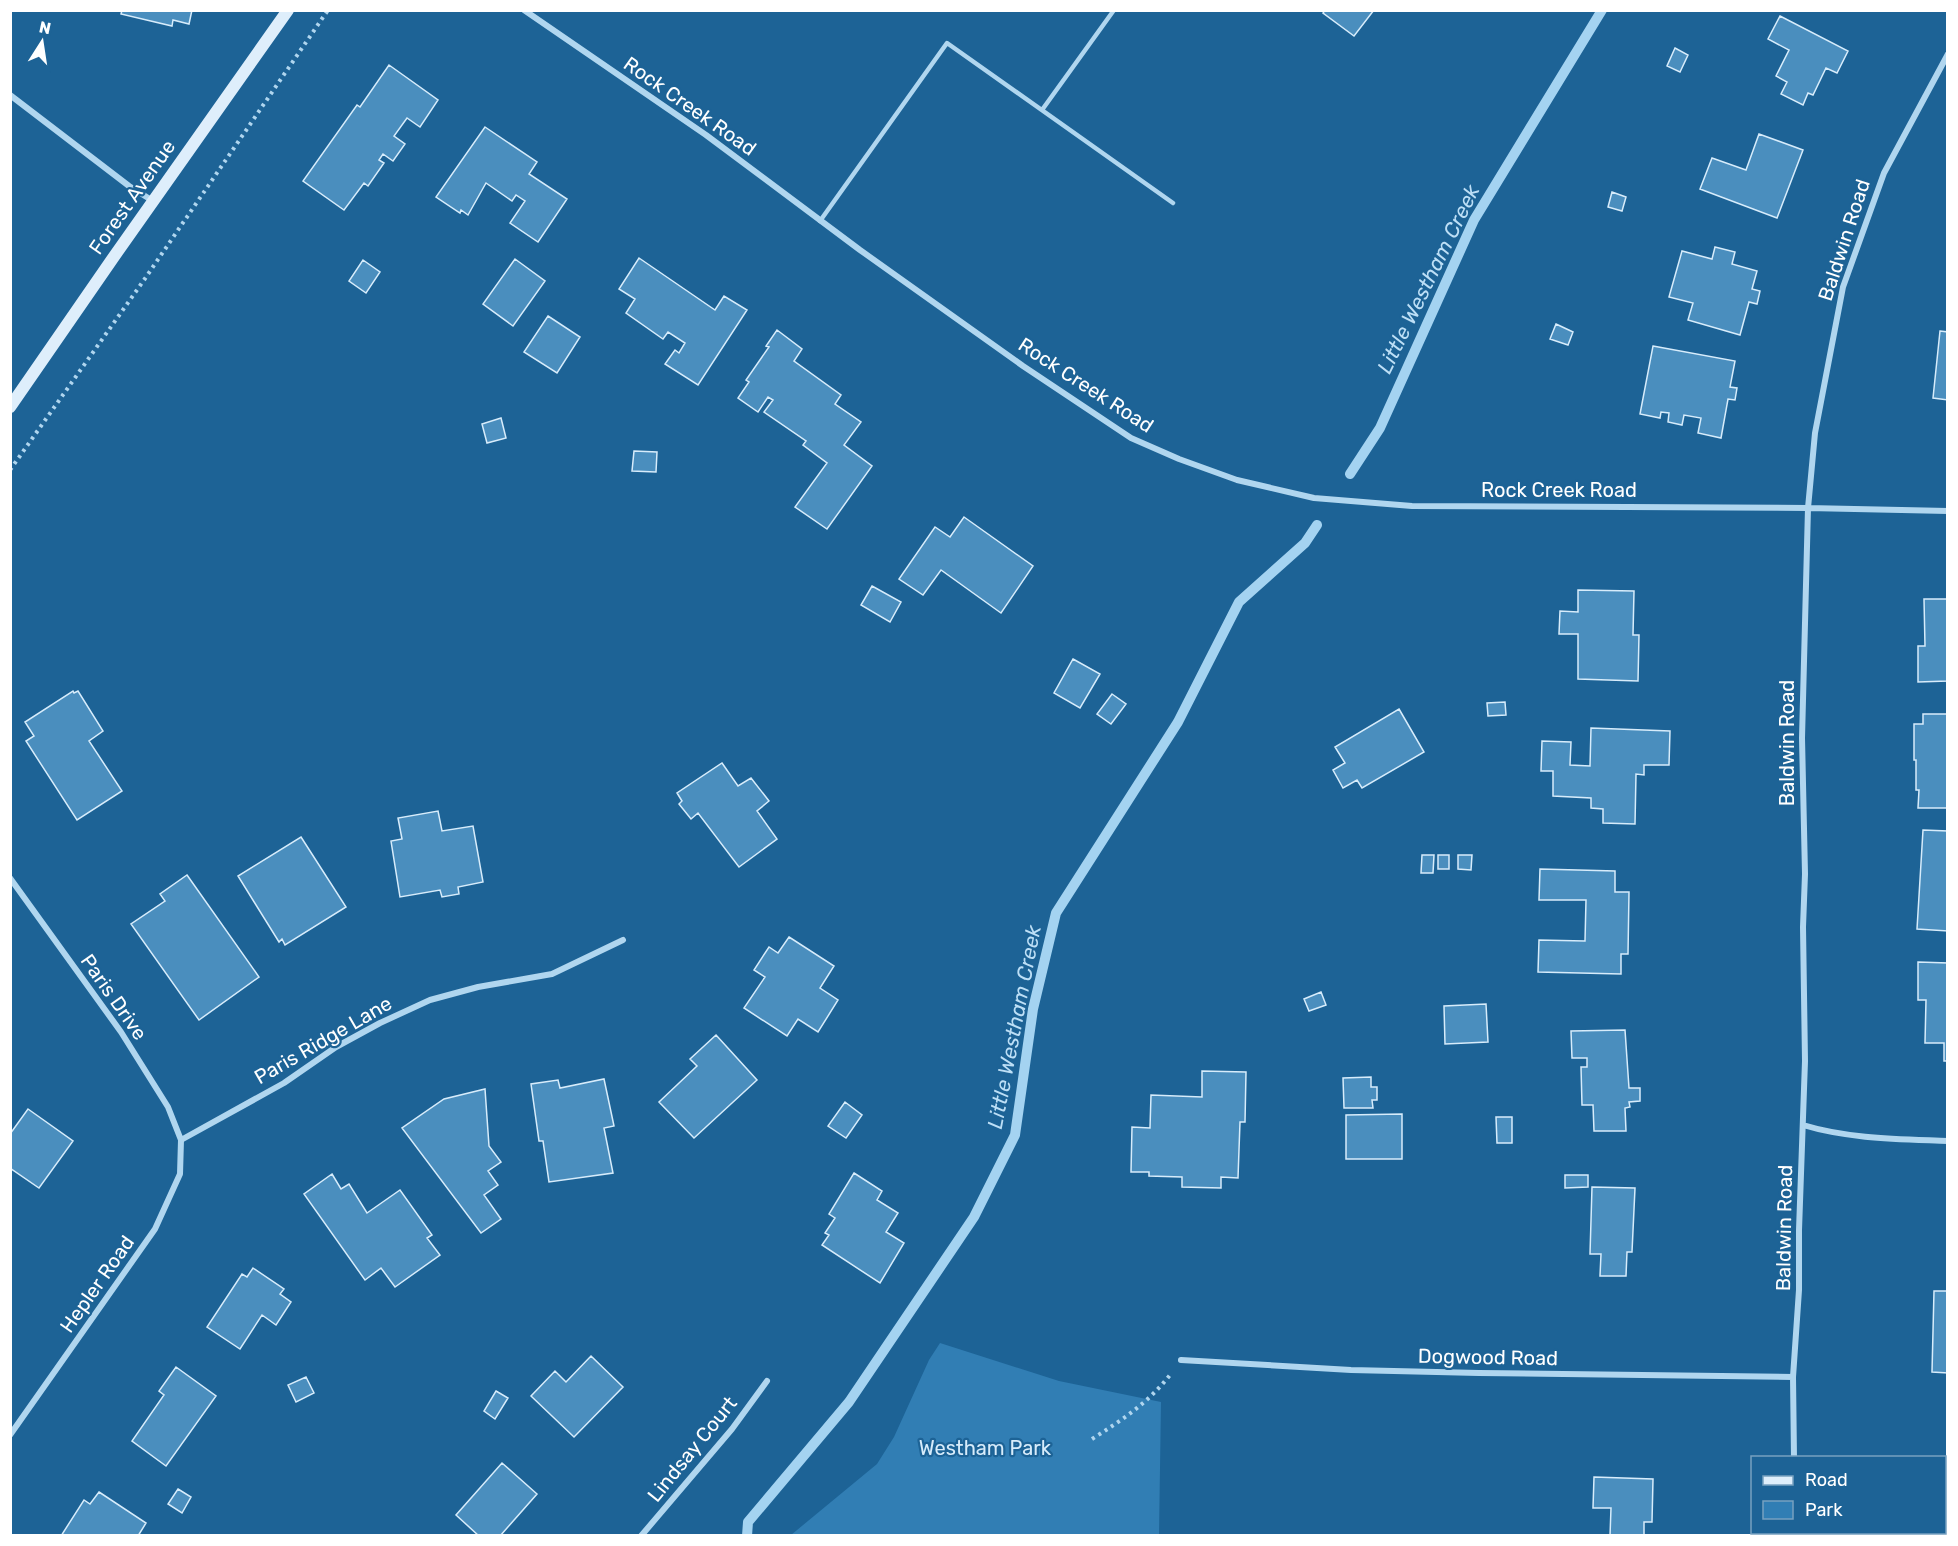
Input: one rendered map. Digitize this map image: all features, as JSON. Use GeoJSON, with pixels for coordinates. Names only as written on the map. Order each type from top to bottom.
{"type":"FeatureCollection","features":[{"type":"Feature","properties":{"kind":"main road","name":"Forest Avenue"},"geometry":{"type":"LineString","coordinates":[[10,407],[288,10]]}},
{"type":"Feature","properties":{"kind":"street","name":"Rock Creek Road"},"geometry":{"type":"LineString","coordinates":[[524,10],[706,135],[820,221],[1023,366],[1131,438],[1179,459],[1237,480],[1314,498],[1412,506],[1947,511]]}},
{"type":"Feature","properties":{"kind":"street","name":"Baldwin Road"},"geometry":{"type":"LineString","coordinates":[[1794,1456],[1793,1377],[1799,1290],[1805,1061],[1802,738],[1808,508],[1815,433],[1843,287],[1884,173],[1947,54]]}},
{"type":"Feature","properties":{"kind":"street"},"geometry":{"type":"LineString","coordinates":[[10,95],[129,186],[154,201]]}},
{"type":"Feature","properties":{"kind":"street","name":"Paris Drive"},"geometry":{"type":"LineString","coordinates":[[10,878],[121,1032],[168,1107],[181,1140]]}},
{"type":"Feature","properties":{"kind":"street","name":"Paris Ridge Lane"},"geometry":{"type":"LineString","coordinates":[[181,1140],[284,1083],[336,1047],[390,1018],[430,1000],[478,987],[552,974],[623,940]]}},
{"type":"Feature","properties":{"kind":"street"},"geometry":{"type":"LineString","coordinates":[[1803,1125],[1820,1130],[1878,1138],[1947,1141]]}},
{"type":"Feature","properties":{"kind":"street","name":"Hepler Road"},"geometry":{"type":"LineString","coordinates":[[10,1435],[155,1230],[180,1174],[181,1140]]}},
{"type":"Feature","properties":{"kind":"street","name":"Dogwood Road"},"geometry":{"type":"LineString","coordinates":[[1181,1360],[1409,1372],[1793,1377]]}},
{"type":"Feature","properties":{"kind":"street","name":"Lindsay Court"},"geometry":{"type":"LineString","coordinates":[[641,1536],[732,1429],[767,1382]]}},
{"type":"Feature","properties":{"kind":"lane"},"geometry":{"type":"LineString","coordinates":[[1042,110],[1114,10]]}},
{"type":"Feature","properties":{"kind":"lane"},"geometry":{"type":"LineString","coordinates":[[820,221],[947,43],[1173,203]]}},
{"type":"Feature","properties":{"kind":"path"},"geometry":{"type":"LineString","coordinates":[[10,470],[144,280],[328,10]]}},
{"type":"Feature","properties":{"kind":"path"},"geometry":{"type":"LineString","coordinates":[[1092,1439],[1137,1410],[1157,1392],[1181,1360]]}},
{"type":"Feature","properties":{"kind":"green space","name":"Westham Park"},"geometry":{"type":"Polygon","coordinates":[[[940,1343],[1059,1381],[1161,1402],[1159,1535],[791,1535],[877,1464],[894,1437],[929,1360],[940,1343]]]}},
{"type":"Feature","properties":{"kind":"building"},"geometry":{"type":"Polygon","coordinates":[[[122,10],[192,10],[189,24],[173,20],[172,26],[121,14],[122,10]]]}},
{"type":"Feature","properties":{"kind":"building"},"geometry":{"type":"Polygon","coordinates":[[[1325,10],[1374,10],[1354,36],[1323,13],[1325,10]]]}},
{"type":"Feature","properties":{"kind":"building"},"geometry":{"type":"Polygon","coordinates":[[[1780,16],[1848,51],[1837,73],[1826,68],[1813,95],[1808,93],[1803,105],[1781,94],[1787,82],[1776,76],[1789,50],[1768,39],[1780,16]]]}},
{"type":"Feature","properties":{"kind":"building"},"geometry":{"type":"Polygon","coordinates":[[[1675,48],[1688,55],[1680,72],[1667,66],[1675,48]]]}},
{"type":"Feature","properties":{"kind":"building"},"geometry":{"type":"Polygon","coordinates":[[[389,65],[438,100],[420,127],[407,118],[394,136],[405,144],[393,161],[383,154],[379,160],[384,163],[368,186],[364,183],[344,210],[303,181],[357,105],[360,107],[389,65]]]}},
{"type":"Feature","properties":{"kind":"building"},"geometry":{"type":"Polygon","coordinates":[[[485,127],[537,162],[529,174],[567,199],[538,242],[510,223],[525,201],[516,195],[512,201],[486,183],[468,215],[461,210],[460,213],[436,197],[485,127]]]}},
{"type":"Feature","properties":{"kind":"building"},"geometry":{"type":"Polygon","coordinates":[[[1759,134],[1803,150],[1777,218],[1700,189],[1712,158],[1746,170],[1759,134]]]}},
{"type":"Feature","properties":{"kind":"building"},"geometry":{"type":"Polygon","coordinates":[[[1612,192],[1626,197],[1622,211],[1608,207],[1612,192]]]}},
{"type":"Feature","properties":{"kind":"building"},"geometry":{"type":"Polygon","coordinates":[[[1715,247],[1735,252],[1732,264],[1757,271],[1752,289],[1760,291],[1757,304],[1749,302],[1740,335],[1688,320],[1693,303],[1669,297],[1682,251],[1712,259],[1715,247]]]}},
{"type":"Feature","properties":{"kind":"building"},"geometry":{"type":"Polygon","coordinates":[[[639,258],[715,310],[724,296],[747,310],[698,385],[665,364],[675,350],[679,353],[685,343],[668,332],[663,339],[626,313],[635,299],[619,289],[639,258]]]}},
{"type":"Feature","properties":{"kind":"building"},"geometry":{"type":"Polygon","coordinates":[[[515,259],[545,281],[513,326],[483,304],[515,259]]]}},
{"type":"Feature","properties":{"kind":"building"},"geometry":{"type":"Polygon","coordinates":[[[363,260],[380,272],[366,293],[349,281],[363,260]]]}},
{"type":"Feature","properties":{"kind":"building"},"geometry":{"type":"Polygon","coordinates":[[[548,316],[580,337],[557,373],[524,352],[548,316]]]}},
{"type":"Feature","properties":{"kind":"building"},"geometry":{"type":"Polygon","coordinates":[[[1556,324],[1573,332],[1568,345],[1550,339],[1556,324]]]}},
{"type":"Feature","properties":{"kind":"building"},"geometry":{"type":"Polygon","coordinates":[[[777,330],[802,349],[794,361],[841,395],[835,404],[861,422],[844,445],[872,466],[827,529],[795,507],[827,463],[803,445],[806,441],[764,412],[773,400],[768,397],[758,412],[738,398],[749,382],[746,380],[769,347],[766,346],[777,330]]]}},
{"type":"Feature","properties":{"kind":"building"},"geometry":{"type":"Polygon","coordinates":[[[1940,331],[1948,332],[1948,400],[1933,398],[1940,331]]]}},
{"type":"Feature","properties":{"kind":"building"},"geometry":{"type":"Polygon","coordinates":[[[1653,346],[1735,361],[1730,387],[1737,388],[1735,400],[1728,399],[1721,438],[1698,433],[1701,418],[1684,415],[1682,425],[1668,422],[1669,413],[1661,412],[1660,418],[1640,414],[1653,346]]]}},
{"type":"Feature","properties":{"kind":"building"},"geometry":{"type":"Polygon","coordinates":[[[501,418],[506,438],[487,443],[482,424],[501,418]]]}},
{"type":"Feature","properties":{"kind":"building"},"geometry":{"type":"Polygon","coordinates":[[[634,451],[657,452],[656,472],[632,471],[634,451]]]}},
{"type":"Feature","properties":{"kind":"building"},"geometry":{"type":"Polygon","coordinates":[[[964,517],[1033,566],[1001,613],[941,570],[923,595],[899,579],[935,527],[950,537],[964,517]]]}},
{"type":"Feature","properties":{"kind":"building"},"geometry":{"type":"Polygon","coordinates":[[[872,586],[901,602],[890,622],[861,605],[872,586]]]}},
{"type":"Feature","properties":{"kind":"building"},"geometry":{"type":"Polygon","coordinates":[[[1578,590],[1634,591],[1633,635],[1639,635],[1638,681],[1578,679],[1578,634],[1559,634],[1560,611],[1578,612],[1578,590]]]}},
{"type":"Feature","properties":{"kind":"building"},"geometry":{"type":"Polygon","coordinates":[[[1924,599],[1948,599],[1948,681],[1918,682],[1918,646],[1925,646],[1924,599]]]}},
{"type":"Feature","properties":{"kind":"building"},"geometry":{"type":"Polygon","coordinates":[[[1073,659],[1100,674],[1080,708],[1054,693],[1073,659]]]}},
{"type":"Feature","properties":{"kind":"building"},"geometry":{"type":"Polygon","coordinates":[[[73,691],[74,693],[78,691],[103,731],[89,741],[122,791],[77,820],[26,741],[34,736],[25,722],[73,691]]]}},
{"type":"Feature","properties":{"kind":"building"},"geometry":{"type":"Polygon","coordinates":[[[1112,694],[1126,704],[1111,724],[1097,714],[1112,694]]]}},
{"type":"Feature","properties":{"kind":"building"},"geometry":{"type":"Polygon","coordinates":[[[1505,702],[1506,715],[1488,716],[1487,703],[1505,702]]]}},
{"type":"Feature","properties":{"kind":"building"},"geometry":{"type":"Polygon","coordinates":[[[1399,709],[1424,752],[1362,788],[1357,780],[1343,788],[1333,770],[1345,763],[1335,747],[1399,709]]]}},
{"type":"Feature","properties":{"kind":"building"},"geometry":{"type":"Polygon","coordinates":[[[1923,714],[1948,714],[1948,808],[1918,808],[1919,790],[1916,790],[1914,724],[1923,724],[1923,714]]]}},
{"type":"Feature","properties":{"kind":"building"},"geometry":{"type":"Polygon","coordinates":[[[1591,728],[1670,731],[1669,765],[1644,765],[1644,775],[1636,774],[1635,824],[1603,823],[1603,809],[1591,808],[1591,798],[1553,796],[1553,771],[1541,771],[1542,741],[1571,742],[1570,765],[1590,766],[1591,728]]]}},
{"type":"Feature","properties":{"kind":"building"},"geometry":{"type":"Polygon","coordinates":[[[722,763],[738,786],[751,778],[769,801],[757,811],[777,839],[739,867],[698,813],[691,819],[679,804],[682,801],[677,793],[722,763]]]}},
{"type":"Feature","properties":{"kind":"building"},"geometry":{"type":"Polygon","coordinates":[[[438,811],[442,831],[473,826],[483,882],[458,887],[459,894],[442,897],[440,890],[400,897],[391,841],[402,839],[398,818],[438,811]]]}},
{"type":"Feature","properties":{"kind":"building"},"geometry":{"type":"Polygon","coordinates":[[[1923,830],[1948,831],[1948,931],[1917,929],[1923,830]]]}},
{"type":"Feature","properties":{"kind":"building"},"geometry":{"type":"Polygon","coordinates":[[[301,837],[346,907],[285,945],[282,939],[279,942],[238,876],[301,837]]]}},
{"type":"Feature","properties":{"kind":"building"},"geometry":{"type":"Polygon","coordinates":[[[1422,855],[1434,855],[1433,873],[1421,873],[1422,855]]]}},
{"type":"Feature","properties":{"kind":"building"},"geometry":{"type":"Polygon","coordinates":[[[1438,855],[1449,855],[1449,869],[1438,869],[1438,855]]]}},
{"type":"Feature","properties":{"kind":"building"},"geometry":{"type":"Polygon","coordinates":[[[1458,855],[1472,855],[1471,870],[1458,869],[1458,855]]]}},
{"type":"Feature","properties":{"kind":"building"},"geometry":{"type":"Polygon","coordinates":[[[1540,869],[1615,871],[1615,892],[1629,892],[1628,954],[1621,954],[1621,974],[1538,972],[1539,940],[1585,941],[1586,900],[1539,900],[1540,869]]]}},
{"type":"Feature","properties":{"kind":"building"},"geometry":{"type":"Polygon","coordinates":[[[187,875],[259,977],[199,1020],[131,924],[165,901],[160,894],[187,875]]]}},
{"type":"Feature","properties":{"kind":"building"},"geometry":{"type":"Polygon","coordinates":[[[789,937],[834,966],[820,988],[838,1000],[818,1032],[798,1019],[787,1036],[744,1008],[765,977],[754,970],[769,947],[778,953],[789,937]]]}},
{"type":"Feature","properties":{"kind":"building"},"geometry":{"type":"Polygon","coordinates":[[[1918,962],[1948,963],[1948,1061],[1944,1061],[1944,1043],[1925,1043],[1926,1000],[1918,1000],[1918,962]]]}},
{"type":"Feature","properties":{"kind":"building"},"geometry":{"type":"Polygon","coordinates":[[[1321,992],[1326,1005],[1309,1011],[1304,999],[1321,992]]]}},
{"type":"Feature","properties":{"kind":"building"},"geometry":{"type":"Polygon","coordinates":[[[1486,1004],[1488,1042],[1445,1044],[1444,1006],[1486,1004]]]}},
{"type":"Feature","properties":{"kind":"building"},"geometry":{"type":"Polygon","coordinates":[[[1625,1030],[1629,1088],[1640,1088],[1640,1101],[1629,1102],[1630,1107],[1625,1108],[1626,1131],[1594,1131],[1593,1105],[1582,1105],[1581,1067],[1587,1067],[1587,1058],[1572,1058],[1571,1031],[1625,1030]]]}},
{"type":"Feature","properties":{"kind":"building"},"geometry":{"type":"Polygon","coordinates":[[[716,1035],[757,1080],[694,1138],[659,1102],[697,1066],[690,1059],[716,1035]]]}},
{"type":"Feature","properties":{"kind":"building"},"geometry":{"type":"Polygon","coordinates":[[[1202,1071],[1246,1072],[1245,1122],[1240,1122],[1238,1178],[1221,1177],[1221,1188],[1182,1187],[1182,1177],[1149,1176],[1149,1172],[1131,1172],[1132,1127],[1150,1128],[1151,1095],[1202,1097],[1202,1071]]]}},
{"type":"Feature","properties":{"kind":"building"},"geometry":{"type":"Polygon","coordinates":[[[1371,1077],[1371,1087],[1377,1087],[1377,1100],[1372,1100],[1373,1108],[1344,1108],[1343,1078],[1371,1077]]]}},
{"type":"Feature","properties":{"kind":"building"},"geometry":{"type":"Polygon","coordinates":[[[604,1079],[614,1126],[604,1128],[613,1173],[549,1182],[543,1141],[539,1141],[531,1084],[558,1080],[560,1088],[604,1079]]]}},
{"type":"Feature","properties":{"kind":"building"},"geometry":{"type":"Polygon","coordinates":[[[485,1089],[489,1146],[501,1162],[488,1171],[498,1185],[484,1195],[501,1219],[481,1233],[402,1128],[444,1099],[485,1089]]]}},
{"type":"Feature","properties":{"kind":"building"},"geometry":{"type":"Polygon","coordinates":[[[845,1102],[862,1115],[846,1138],[828,1126],[845,1102]]]}},
{"type":"Feature","properties":{"kind":"building"},"geometry":{"type":"Polygon","coordinates":[[[28,1109],[73,1141],[39,1188],[10,1168],[10,1134],[28,1109]]]}},
{"type":"Feature","properties":{"kind":"building"},"geometry":{"type":"Polygon","coordinates":[[[1402,1114],[1402,1159],[1346,1159],[1346,1115],[1402,1114]]]}},
{"type":"Feature","properties":{"kind":"building"},"geometry":{"type":"Polygon","coordinates":[[[1496,1117],[1512,1117],[1512,1143],[1497,1143],[1496,1117]]]}},
{"type":"Feature","properties":{"kind":"building"},"geometry":{"type":"Polygon","coordinates":[[[854,1173],[882,1191],[877,1200],[898,1213],[886,1232],[904,1243],[880,1283],[822,1245],[829,1235],[825,1233],[835,1218],[829,1214],[854,1173]]]}},
{"type":"Feature","properties":{"kind":"building"},"geometry":{"type":"Polygon","coordinates":[[[332,1174],[341,1189],[349,1184],[367,1213],[400,1190],[432,1235],[427,1238],[440,1255],[395,1287],[381,1268],[365,1280],[304,1194],[332,1174]]]}},
{"type":"Feature","properties":{"kind":"building"},"geometry":{"type":"Polygon","coordinates":[[[1565,1175],[1588,1175],[1588,1187],[1565,1188],[1565,1175]]]}},
{"type":"Feature","properties":{"kind":"building"},"geometry":{"type":"Polygon","coordinates":[[[1592,1187],[1635,1188],[1632,1252],[1627,1252],[1626,1276],[1600,1276],[1601,1254],[1590,1254],[1592,1187]]]}},
{"type":"Feature","properties":{"kind":"building"},"geometry":{"type":"Polygon","coordinates":[[[253,1268],[284,1289],[280,1294],[291,1302],[276,1325],[262,1315],[240,1349],[207,1327],[242,1274],[247,1277],[253,1268]]]}},
{"type":"Feature","properties":{"kind":"building"},"geometry":{"type":"Polygon","coordinates":[[[1934,1291],[1948,1291],[1948,1373],[1932,1372],[1934,1291]]]}},
{"type":"Feature","properties":{"kind":"building"},"geometry":{"type":"Polygon","coordinates":[[[591,1356],[623,1387],[574,1437],[531,1396],[555,1371],[566,1382],[591,1356]]]}},
{"type":"Feature","properties":{"kind":"building"},"geometry":{"type":"Polygon","coordinates":[[[176,1367],[216,1396],[166,1466],[132,1441],[164,1395],[159,1391],[176,1367]]]}},
{"type":"Feature","properties":{"kind":"building"},"geometry":{"type":"Polygon","coordinates":[[[306,1377],[314,1393],[296,1402],[288,1385],[306,1377]]]}},
{"type":"Feature","properties":{"kind":"building"},"geometry":{"type":"Polygon","coordinates":[[[496,1391],[508,1398],[495,1419],[484,1411],[496,1391]]]}},
{"type":"Feature","properties":{"kind":"building"},"geometry":{"type":"Polygon","coordinates":[[[1946,1462],[1948,1462],[1948,1522],[1946,1522],[1946,1462]]]}},
{"type":"Feature","properties":{"kind":"building"},"geometry":{"type":"Polygon","coordinates":[[[502,1463],[537,1494],[500,1536],[479,1536],[456,1515],[502,1463]]]}},
{"type":"Feature","properties":{"kind":"building"},"geometry":{"type":"Polygon","coordinates":[[[1594,1477],[1653,1479],[1652,1522],[1644,1522],[1644,1536],[1610,1536],[1611,1508],[1593,1508],[1594,1477]]]}},
{"type":"Feature","properties":{"kind":"building"},"geometry":{"type":"Polygon","coordinates":[[[178,1489],[191,1497],[182,1513],[168,1504],[178,1489]]]}},
{"type":"Feature","properties":{"kind":"building"},"geometry":{"type":"Polygon","coordinates":[[[99,1492],[146,1523],[138,1536],[61,1536],[84,1500],[90,1504],[99,1492]]]}},
{"type":"Feature","properties":{"kind":"waterway","name":"Little Westham Creek"},"geometry":{"type":"LineString","coordinates":[[1350,474],[1380,428],[1474,220],[1602,10]]}},
{"type":"Feature","properties":{"kind":"waterway","name":"Little Westham Creek"},"geometry":{"type":"LineString","coordinates":[[747,1536],[748,1522],[849,1402],[974,1217],[1015,1135],[1033,1009],[1056,913],[1178,722],[1239,602],[1305,543],[1317,525]]}}]}
